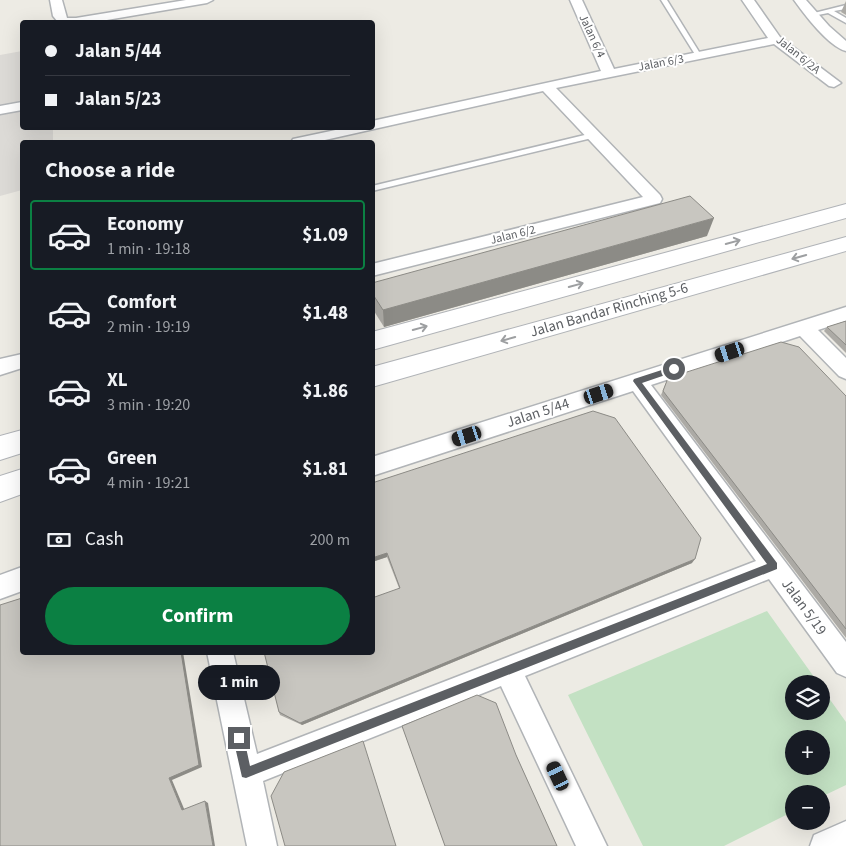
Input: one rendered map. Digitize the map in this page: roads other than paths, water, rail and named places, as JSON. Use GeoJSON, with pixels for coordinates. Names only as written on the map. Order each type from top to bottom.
{"type":"FeatureCollection","features":[{"type":"Feature","properties":{"kind":"street"},"geometry":{"type":"LineString","coordinates":[[56,0],[59,16],[62,20]]}},
{"type":"Feature","properties":{"kind":"street"},"geometry":{"type":"LineString","coordinates":[[87,20],[207,0]]}},
{"type":"Feature","properties":{"kind":"street","name":"Jalan 6/4"},"geometry":{"type":"LineString","coordinates":[[576,0],[609,73]]}},
{"type":"Feature","properties":{"kind":"street","name":"Jalan 6/2A"},"geometry":{"type":"LineString","coordinates":[[748,0],[776,40],[834,84]]}},
{"type":"Feature","properties":{"kind":"street"},"geometry":{"type":"LineString","coordinates":[[800,0],[825,29],[846,47]]}},
{"type":"Feature","properties":{"kind":"street","name":"Jalan 6/3"},"geometry":{"type":"LineString","coordinates":[[375,124],[546,86],[776,40]]}},
{"type":"Feature","properties":{"kind":"street"},"geometry":{"type":"LineString","coordinates":[[546,86],[592,135]]}},
{"type":"Feature","properties":{"kind":"street"},"geometry":{"type":"LineString","coordinates":[[0,110],[20,106]]}},
{"type":"Feature","properties":{"kind":"street"},"geometry":{"type":"LineString","coordinates":[[307,140],[354,130]]}},
{"type":"Feature","properties":{"kind":"street","name":"Jalan 6/2"},"geometry":{"type":"LineString","coordinates":[[375,269],[654,199],[592,135]]}},
{"type":"Feature","properties":{"kind":"street"},"geometry":{"type":"LineString","coordinates":[[375,339],[846,210]]}},
{"type":"Feature","properties":{"kind":"street","name":"Jalan Bandar Rinching 5-6"},"geometry":{"type":"LineString","coordinates":[[380,371],[846,244]]}},
{"type":"Feature","properties":{"kind":"street","name":"Jalan 5/44"},"geometry":{"type":"LineString","coordinates":[[375,466],[846,314]]}},
{"type":"Feature","properties":{"kind":"street"},"geometry":{"type":"LineString","coordinates":[[804,328],[846,371]]}},
{"type":"Feature","properties":{"kind":"street"},"geometry":{"type":"LineString","coordinates":[[0,367],[20,362]]}},
{"type":"Feature","properties":{"kind":"street","name":"Jalan 5/19"},"geometry":{"type":"LineString","coordinates":[[637,381],[846,664]]}},
{"type":"Feature","properties":{"kind":"street"},"geometry":{"type":"LineString","coordinates":[[0,448],[20,443]]}},
{"type":"Feature","properties":{"kind":"street"},"geometry":{"type":"LineString","coordinates":[[0,489],[20,483]]}},
{"type":"Feature","properties":{"kind":"street"},"geometry":{"type":"LineString","coordinates":[[246,773],[773,566]]}},
{"type":"Feature","properties":{"kind":"street"},"geometry":{"type":"LineString","coordinates":[[0,587],[20,580]]}},
{"type":"Feature","properties":{"kind":"street"},"geometry":{"type":"LineString","coordinates":[[221,655],[262,846]]}},
{"type":"Feature","properties":{"kind":"street"},"geometry":{"type":"LineString","coordinates":[[508,670],[592,846]]}},
{"type":"Feature","properties":{"kind":"street"},"geometry":{"type":"LineString","coordinates":[[825,846],[846,836]]}},
{"type":"Feature","properties":{"kind":"lane"},"geometry":{"type":"LineString","coordinates":[[664,0],[698,55]]}},
{"type":"Feature","properties":{"kind":"lane"},"geometry":{"type":"LineString","coordinates":[[813,14],[846,8]]}},
{"type":"Feature","properties":{"kind":"lane"},"geometry":{"type":"LineString","coordinates":[[831,12],[846,21]]}},
{"type":"Feature","properties":{"kind":"lane"},"geometry":{"type":"LineString","coordinates":[[375,188],[592,135]]}}]}
